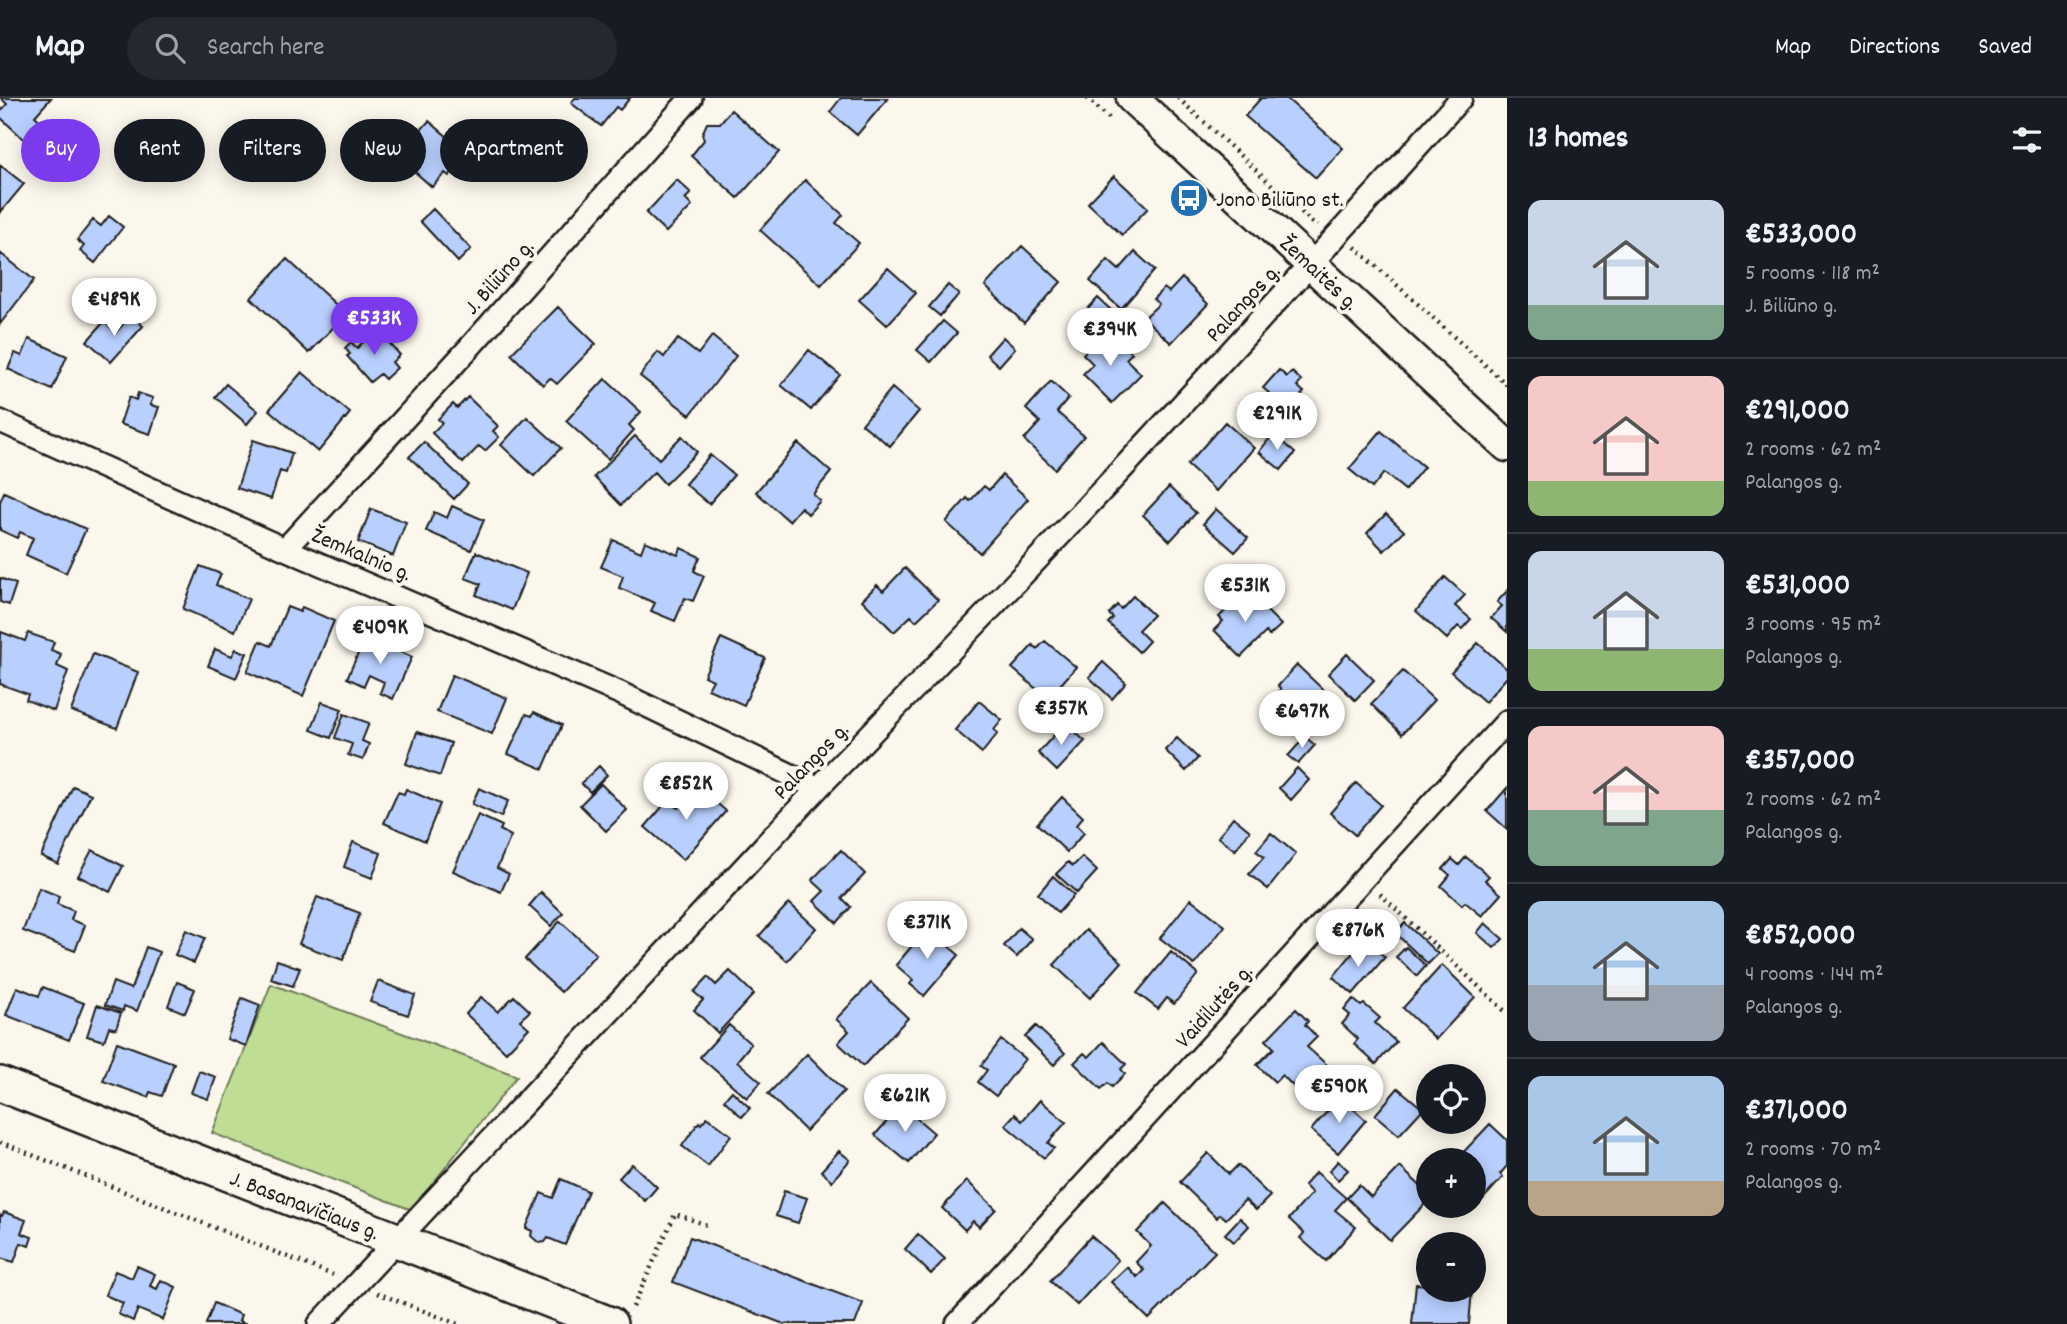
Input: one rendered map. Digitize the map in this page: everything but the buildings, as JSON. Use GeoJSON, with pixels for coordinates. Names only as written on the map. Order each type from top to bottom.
{"type":"FeatureCollection","features":[{"type":"Feature","properties":{"kind":"main road","name":"Žemaitės g."},"geometry":{"type":"LineString","coordinates":[[1132,98],[1507,446]]}},
{"type":"Feature","properties":{"kind":"main road","name":"J. Basanavičiaus g."},"geometry":{"type":"LineString","coordinates":[[0,1084],[398,1241],[620,1318]]}},
{"type":"Feature","properties":{"kind":"street","name":"J. Biliūno g."},"geometry":{"type":"LineString","coordinates":[[285,549],[469,348],[691,98]]}},
{"type":"Feature","properties":{"kind":"street","name":"Palangos g."},"geometry":{"type":"LineString","coordinates":[[319,1324],[818,788],[911,693],[1312,264],[1461,98]]}},
{"type":"Feature","properties":{"kind":"street","name":"Žemkalnio g."},"geometry":{"type":"LineString","coordinates":[[0,421],[285,549],[620,692],[818,788]]}},
{"type":"Feature","properties":{"kind":"street","name":"Vaidilutės g."},"geometry":{"type":"LineString","coordinates":[[957,1324],[1507,721]]}},
{"type":"Feature","properties":{"kind":"path"},"geometry":{"type":"LineString","coordinates":[[1178,98],[1312,222],[1340,233],[1507,385]]}},
{"type":"Feature","properties":{"kind":"path"},"geometry":{"type":"LineString","coordinates":[[1364,878],[1507,1013]]}},
{"type":"Feature","properties":{"kind":"path"},"geometry":{"type":"LineString","coordinates":[[0,1142],[458,1324]]}},
{"type":"Feature","properties":{"kind":"path"},"geometry":{"type":"LineString","coordinates":[[620,1318],[675,1214],[710,1226]]}},
{"type":"Feature","properties":{"kind":"green space"},"geometry":{"type":"Polygon","coordinates":[[[271,984],[517,1076],[412,1210],[212,1133],[271,984]]]}},
{"type":"Feature","properties":{"kind":"place","name":"Jono Biliūno st."},"geometry":{"type":"Point","coordinates":[1189,198]}}]}
